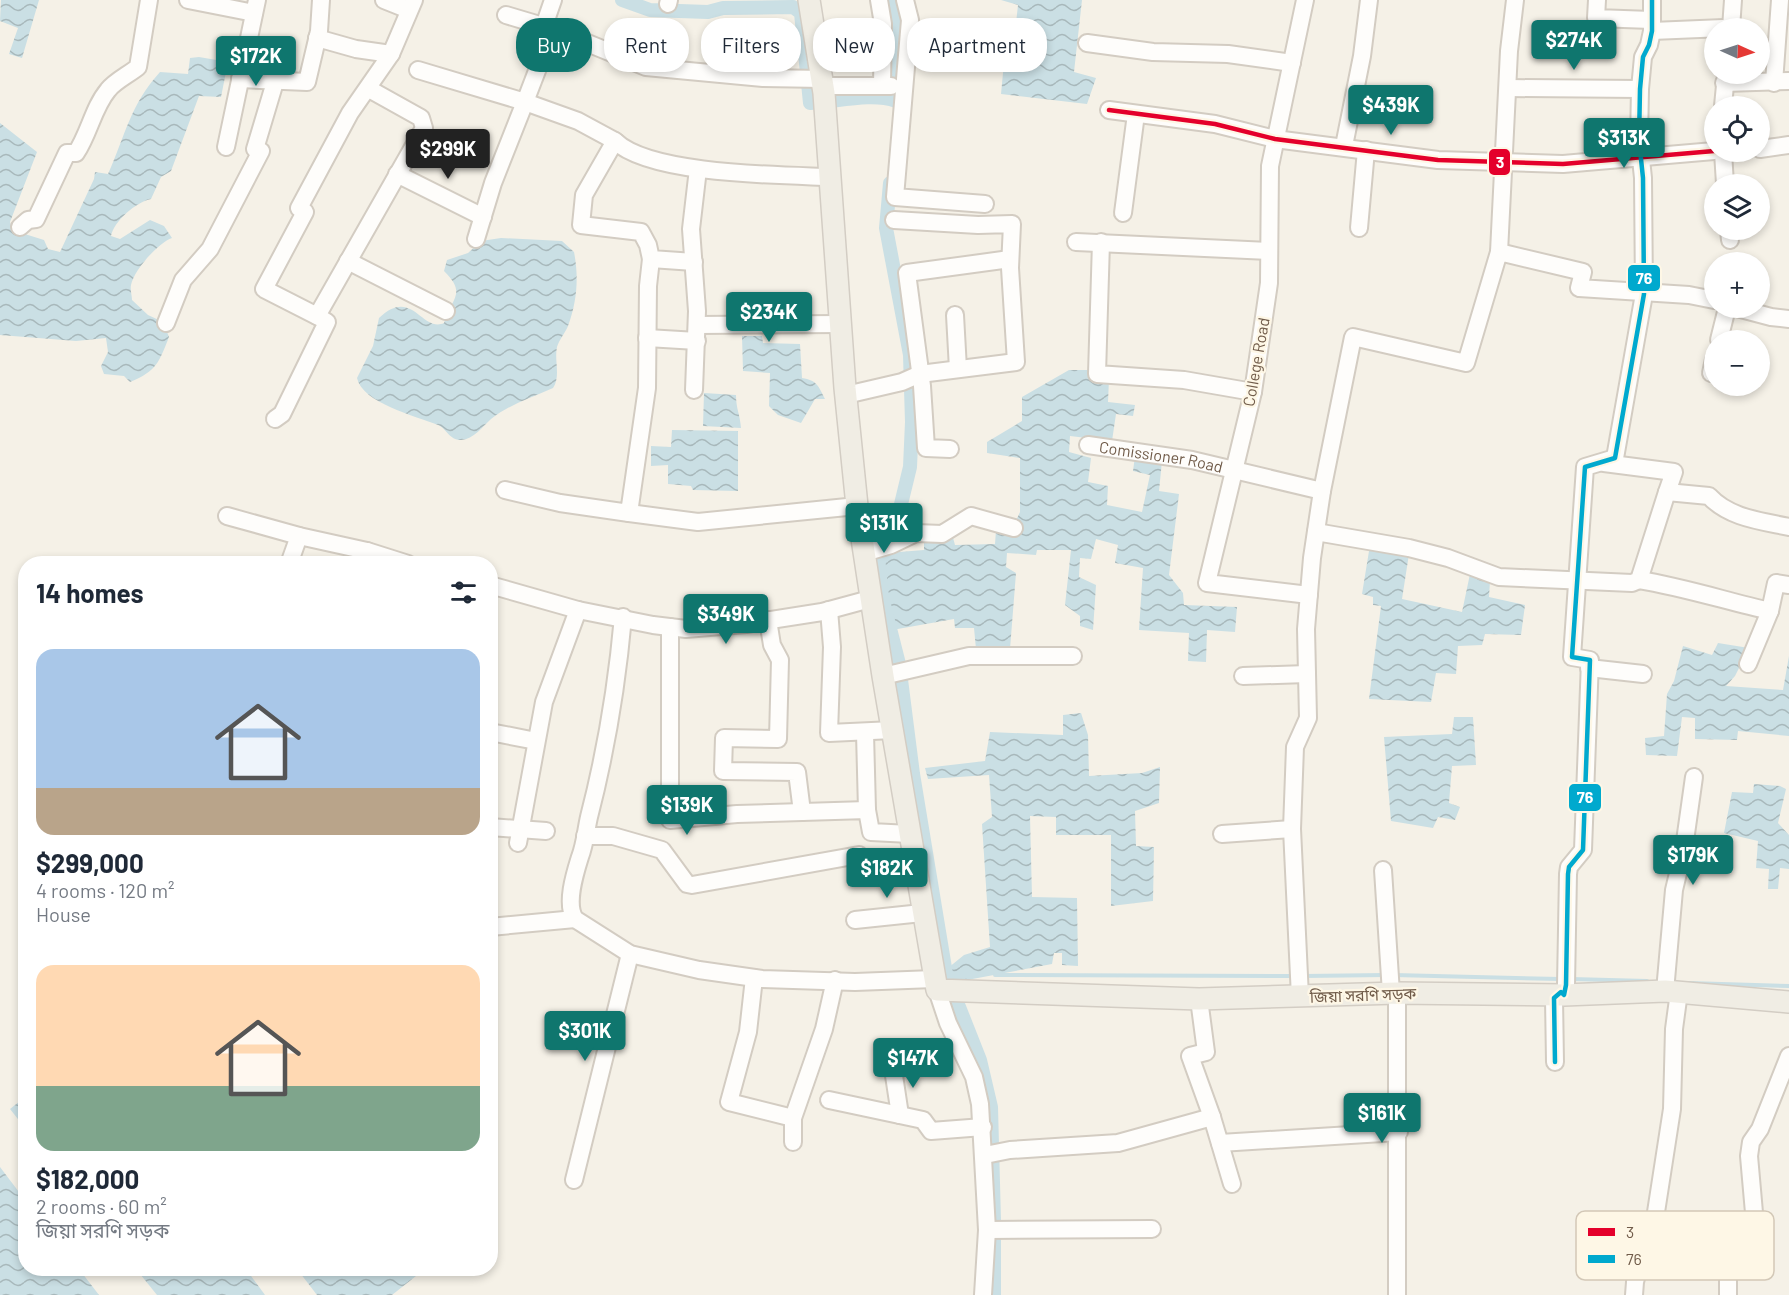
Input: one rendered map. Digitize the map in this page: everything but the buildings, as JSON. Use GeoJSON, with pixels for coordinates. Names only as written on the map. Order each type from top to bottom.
{"type":"FeatureCollection","features":[{"type":"Feature","properties":{"kind":"main road"},"geometry":{"type":"LineString","coordinates":[[809,0],[817,83],[827,122],[846,395],[857,506],[868,552],[870,599],[886,675],[922,913],[938,987]]}},
{"type":"Feature","properties":{"kind":"main road","name":"জিয়া সরণি সড়ক"},"geometry":{"type":"LineString","coordinates":[[938,987],[984,992],[1199,999],[1394,993],[1561,995],[1672,992],[1788,1000]]}},
{"type":"Feature","properties":{"kind":"street"},"geometry":{"type":"LineString","coordinates":[[20,227],[28,220],[36,219],[67,153],[76,153],[109,88],[138,68],[149,0]]}},
{"type":"Feature","properties":{"kind":"street"},"geometry":{"type":"LineString","coordinates":[[188,0],[256,7],[226,147]]}},
{"type":"Feature","properties":{"kind":"street"},"geometry":{"type":"LineString","coordinates":[[240,79],[307,82],[317,38],[321,0]]}},
{"type":"Feature","properties":{"kind":"street"},"geometry":{"type":"LineString","coordinates":[[275,419],[282,414],[327,322],[264,289],[305,212],[299,208],[344,123],[391,54],[412,5],[384,0]]}},
{"type":"Feature","properties":{"kind":"street"},"geometry":{"type":"LineString","coordinates":[[550,18],[553,0]]}},
{"type":"Feature","properties":{"kind":"street"},"geometry":{"type":"LineString","coordinates":[[879,0],[883,24],[882,85]]}},
{"type":"Feature","properties":{"kind":"street"},"geometry":{"type":"LineString","coordinates":[[905,0],[910,20],[903,86],[902,136],[895,197],[986,204]]}},
{"type":"Feature","properties":{"kind":"street","name":"College Road"},"geometry":{"type":"LineString","coordinates":[[1305,0],[1270,166],[1269,283],[1254,392],[1232,471],[1207,583],[1309,595]]}},
{"type":"Feature","properties":{"kind":"street"},"geometry":{"type":"LineString","coordinates":[[1344,146],[1362,56],[1369,0]]}},
{"type":"Feature","properties":{"kind":"street"},"geometry":{"type":"LineString","coordinates":[[1300,997],[1292,829],[1294,747],[1306,727],[1308,718],[1306,674],[1309,595],[1316,532],[1353,337],[1466,363],[1498,252],[1515,0]]}},
{"type":"Feature","properties":{"kind":"street"},"geometry":{"type":"LineString","coordinates":[[1597,0],[1596,18],[1651,25],[1704,27]]}},
{"type":"Feature","properties":{"kind":"street"},"geometry":{"type":"LineString","coordinates":[[1555,1062],[1554,998],[1561,995],[1568,874],[1569,867],[1583,850],[1590,660],[1572,657],[1585,466],[1615,458],[1644,294],[1640,89],[1643,57],[1649,45],[1652,0]]}},
{"type":"Feature","properties":{"kind":"street"},"geometry":{"type":"LineString","coordinates":[[1732,18],[1734,0]]}},
{"type":"Feature","properties":{"kind":"street"},"geometry":{"type":"LineString","coordinates":[[1768,84],[1785,86],[1780,0]]}},
{"type":"Feature","properties":{"kind":"street"},"geometry":{"type":"LineString","coordinates":[[506,15],[516,18]]}},
{"type":"Feature","properties":{"kind":"street"},"geometry":{"type":"LineString","coordinates":[[317,38],[356,49],[391,54]]}},
{"type":"Feature","properties":{"kind":"street"},"geometry":{"type":"LineString","coordinates":[[1087,43],[1153,52],[1228,54],[1292,63]]}},
{"type":"Feature","properties":{"kind":"street"},"geometry":{"type":"LineString","coordinates":[[592,45],[646,67],[817,83],[903,86]]}},
{"type":"Feature","properties":{"kind":"street"},"geometry":{"type":"LineString","coordinates":[[418,70],[525,102],[578,121],[615,141],[624,150],[698,169],[830,177]]}},
{"type":"Feature","properties":{"kind":"street"},"geometry":{"type":"LineString","coordinates":[[476,239],[534,72]]}},
{"type":"Feature","properties":{"kind":"street"},"geometry":{"type":"LineString","coordinates":[[166,323],[183,280],[210,249],[261,152],[255,149],[275,82]]}},
{"type":"Feature","properties":{"kind":"street"},"geometry":{"type":"LineString","coordinates":[[1508,88],[1640,89]]}},
{"type":"Feature","properties":{"kind":"street"},"geometry":{"type":"LineString","coordinates":[[317,316],[424,123],[421,118],[369,89]]}},
{"type":"Feature","properties":{"kind":"street"},"geometry":{"type":"LineString","coordinates":[[1109,110],[1215,124],[1275,139],[1344,146],[1438,160],[1505,164],[1563,164],[1704,152]]}},
{"type":"Feature","properties":{"kind":"street"},"geometry":{"type":"LineString","coordinates":[[1123,213],[1136,114]]}},
{"type":"Feature","properties":{"kind":"street"},"geometry":{"type":"LineString","coordinates":[[615,141],[584,195],[581,225],[641,232],[648,245],[651,259],[648,286],[647,388],[628,513]]}},
{"type":"Feature","properties":{"kind":"street"},"geometry":{"type":"LineString","coordinates":[[1770,148],[1789,145]]}},
{"type":"Feature","properties":{"kind":"street"},"geometry":{"type":"LineString","coordinates":[[1359,228],[1366,150]]}},
{"type":"Feature","properties":{"kind":"street"},"geometry":{"type":"LineString","coordinates":[[694,390],[697,333],[691,229],[698,169]]}},
{"type":"Feature","properties":{"kind":"street"},"geometry":{"type":"LineString","coordinates":[[397,174],[483,217]]}},
{"type":"Feature","properties":{"kind":"street"},"geometry":{"type":"LineString","coordinates":[[846,395],[902,382],[920,374],[1016,362],[1010,259],[1012,224],[894,220]]}},
{"type":"Feature","properties":{"kind":"street"},"geometry":{"type":"LineString","coordinates":[[1076,242],[1269,251]]}},
{"type":"Feature","properties":{"kind":"street"},"geometry":{"type":"LineString","coordinates":[[1101,242],[1097,374],[1184,380],[1254,392]]}},
{"type":"Feature","properties":{"kind":"street"},"geometry":{"type":"LineString","coordinates":[[1498,252],[1583,272],[1579,288],[1704,299]]}},
{"type":"Feature","properties":{"kind":"street"},"geometry":{"type":"LineString","coordinates":[[651,259],[694,262]]}},
{"type":"Feature","properties":{"kind":"street"},"geometry":{"type":"LineString","coordinates":[[950,449],[926,447],[920,374],[907,273],[1010,259]]}},
{"type":"Feature","properties":{"kind":"street"},"geometry":{"type":"LineString","coordinates":[[348,261],[446,311]]}},
{"type":"Feature","properties":{"kind":"street"},"geometry":{"type":"LineString","coordinates":[[955,315],[958,369]]}},
{"type":"Feature","properties":{"kind":"street"},"geometry":{"type":"LineString","coordinates":[[1770,317],[1789,319]]}},
{"type":"Feature","properties":{"kind":"street"},"geometry":{"type":"LineString","coordinates":[[647,338],[842,324]]}},
{"type":"Feature","properties":{"kind":"street","name":"Comissioner Road"},"geometry":{"type":"LineString","coordinates":[[1088,445],[1192,460],[1322,491]]}},
{"type":"Feature","properties":{"kind":"street"},"geometry":{"type":"LineString","coordinates":[[1600,462],[1674,472],[1639,580]]}},
{"type":"Feature","properties":{"kind":"street"},"geometry":{"type":"LineString","coordinates":[[505,490],[560,503],[698,522],[857,506]]}},
{"type":"Feature","properties":{"kind":"street"},"geometry":{"type":"LineString","coordinates":[[1667,492],[1709,496],[1719,507],[1745,517],[1789,527]]}},
{"type":"Feature","properties":{"kind":"street"},"geometry":{"type":"LineString","coordinates":[[227,516],[361,556]]}},
{"type":"Feature","properties":{"kind":"street"},"geometry":{"type":"LineString","coordinates":[[868,552],[891,545],[916,533],[942,534],[972,516],[1014,528]]}},
{"type":"Feature","properties":{"kind":"street"},"geometry":{"type":"LineString","coordinates":[[1316,532],[1448,558],[1499,577],[1623,584],[1639,580],[1679,586],[1714,598],[1770,611]]}},
{"type":"Feature","properties":{"kind":"street"},"geometry":{"type":"LineString","coordinates":[[293,556],[299,536]]}},
{"type":"Feature","properties":{"kind":"street"},"geometry":{"type":"LineString","coordinates":[[1748,664],[1770,611],[1776,583],[1789,585]]}},
{"type":"Feature","properties":{"kind":"street"},"geometry":{"type":"LineString","coordinates":[[498,587],[578,610],[670,627],[722,628],[829,610],[870,599]]}},
{"type":"Feature","properties":{"kind":"street"},"geometry":{"type":"LineString","coordinates":[[519,836],[544,702],[578,610]]}},
{"type":"Feature","properties":{"kind":"street"},"geometry":{"type":"LineString","coordinates":[[829,610],[832,647],[829,733],[893,730]]}},
{"type":"Feature","properties":{"kind":"street"},"geometry":{"type":"LineString","coordinates":[[575,920],[572,892],[601,776],[612,715],[623,617]]}},
{"type":"Feature","properties":{"kind":"street"},"geometry":{"type":"LineString","coordinates":[[768,620],[772,645],[780,660],[778,739],[724,738],[723,771],[797,772],[802,812]]}},
{"type":"Feature","properties":{"kind":"street"},"geometry":{"type":"LineString","coordinates":[[670,627],[669,685],[672,768],[670,820],[867,810]]}},
{"type":"Feature","properties":{"kind":"street"},"geometry":{"type":"LineString","coordinates":[[886,675],[969,656],[1073,656]]}},
{"type":"Feature","properties":{"kind":"street"},"geometry":{"type":"LineString","coordinates":[[1589,668],[1643,674]]}},
{"type":"Feature","properties":{"kind":"street"},"geometry":{"type":"LineString","coordinates":[[1243,676],[1306,674]]}},
{"type":"Feature","properties":{"kind":"street"},"geometry":{"type":"LineString","coordinates":[[865,733],[867,810],[871,832],[910,834]]}},
{"type":"Feature","properties":{"kind":"street"},"geometry":{"type":"LineString","coordinates":[[498,734],[536,741]]}},
{"type":"Feature","properties":{"kind":"street"},"geometry":{"type":"LineString","coordinates":[[1656,1211],[1672,1109],[1674,890],[1694,777]]}},
{"type":"Feature","properties":{"kind":"street"},"geometry":{"type":"LineString","coordinates":[[498,829],[519,836],[546,831]]}},
{"type":"Feature","properties":{"kind":"street"},"geometry":{"type":"LineString","coordinates":[[1222,834],[1292,829]]}},
{"type":"Feature","properties":{"kind":"street"},"geometry":{"type":"LineString","coordinates":[[585,836],[613,836],[662,850],[684,880],[692,885],[859,855]]}},
{"type":"Feature","properties":{"kind":"street"},"geometry":{"type":"LineString","coordinates":[[1383,870],[1394,993],[1399,1132],[1397,1295]]}},
{"type":"Feature","properties":{"kind":"street"},"geometry":{"type":"LineString","coordinates":[[855,920],[922,913]]}},
{"type":"Feature","properties":{"kind":"street"},"geometry":{"type":"LineString","coordinates":[[498,926],[575,920],[630,954],[699,970],[754,978],[835,980],[938,987],[948,1023],[974,1077],[982,1126],[987,1230],[983,1295]]}},
{"type":"Feature","properties":{"kind":"street"},"geometry":{"type":"LineString","coordinates":[[574,1180],[630,954]]}},
{"type":"Feature","properties":{"kind":"street"},"geometry":{"type":"LineString","coordinates":[[754,978],[748,1032],[729,1102],[793,1118]]}},
{"type":"Feature","properties":{"kind":"street"},"geometry":{"type":"LineString","coordinates":[[793,1142],[793,1118],[824,1029],[835,980]]}},
{"type":"Feature","properties":{"kind":"street"},"geometry":{"type":"LineString","coordinates":[[1199,999],[1206,1052],[1190,1056],[1221,1143],[1232,1184]]}},
{"type":"Feature","properties":{"kind":"street"},"geometry":{"type":"LineString","coordinates":[[1754,1211],[1749,1156],[1751,1142],[1760,1129],[1789,1056]]}},
{"type":"Feature","properties":{"kind":"street"},"geometry":{"type":"LineString","coordinates":[[893,1069],[900,1115]]}},
{"type":"Feature","properties":{"kind":"street"},"geometry":{"type":"LineString","coordinates":[[829,1100],[923,1120],[931,1131],[982,1126]]}},
{"type":"Feature","properties":{"kind":"street"},"geometry":{"type":"LineString","coordinates":[[985,1155],[1010,1150],[1118,1143],[1212,1117]]}},
{"type":"Feature","properties":{"kind":"street"},"geometry":{"type":"LineString","coordinates":[[1221,1143],[1399,1132]]}},
{"type":"Feature","properties":{"kind":"street"},"geometry":{"type":"LineString","coordinates":[[987,1230],[1152,1229]]}},
{"type":"Feature","properties":{"kind":"street"},"geometry":{"type":"LineString","coordinates":[[1634,1295],[1636,1280]]}},
{"type":"Feature","properties":{"kind":"water"},"geometry":{"type":"Polygon","coordinates":[[[1,0],[39,0],[22,58],[9,54],[18,28],[0,21],[1,0]]]}},
{"type":"Feature","properties":{"kind":"water"},"geometry":{"type":"Polygon","coordinates":[[[1001,0],[1082,0],[1074,72],[1096,78],[1087,104],[1001,94],[1003,72],[1047,72],[1047,18],[1017,18],[1018,5],[1001,0]]]}},
{"type":"Feature","properties":{"kind":"water"},"geometry":{"type":"Polygon","coordinates":[[[199,57],[228,62],[221,97],[199,96],[171,171],[161,177],[151,199],[139,204],[121,218],[111,236],[120,239],[150,220],[164,226],[172,238],[160,245],[147,258],[133,279],[131,287],[132,300],[148,315],[163,322],[169,337],[156,365],[146,374],[130,382],[124,376],[104,374],[101,366],[108,352],[106,338],[76,341],[0,335],[0,123],[37,152],[10,222],[12,230],[44,240],[48,249],[60,252],[94,179],[95,172],[108,174],[135,108],[150,84],[160,72],[188,74],[190,58],[199,57]]]}},
{"type":"Feature","properties":{"kind":"water"},"geometry":{"type":"Polygon","coordinates":[[[501,238],[562,241],[574,252],[577,280],[575,299],[568,326],[557,347],[557,379],[553,388],[506,409],[478,432],[466,439],[457,440],[438,425],[404,413],[369,395],[361,387],[357,378],[373,346],[379,318],[390,309],[400,307],[416,312],[429,322],[444,323],[456,296],[455,285],[444,271],[447,260],[468,253],[481,241],[501,238]]]}},
{"type":"Feature","properties":{"kind":"water"},"geometry":{"type":"Polygon","coordinates":[[[742,336],[762,336],[763,343],[800,344],[802,378],[814,382],[825,399],[815,399],[801,423],[778,415],[769,406],[770,373],[743,371],[742,336]]]}},
{"type":"Feature","properties":{"kind":"water"},"geometry":{"type":"Polygon","coordinates":[[[1069,370],[1089,370],[1094,381],[1109,379],[1108,402],[1135,405],[1133,416],[1116,414],[1112,441],[1070,436],[1069,452],[1091,458],[1088,482],[1108,486],[1107,505],[1142,512],[1150,475],[1133,471],[1135,456],[1162,461],[1159,491],[1179,494],[1169,575],[1183,593],[1184,605],[1237,607],[1235,632],[1207,630],[1206,662],[1188,661],[1189,633],[1139,630],[1143,568],[1115,563],[1118,545],[1096,539],[1091,559],[1080,558],[1079,577],[1096,585],[1093,630],[1080,626],[1080,616],[1065,605],[1071,550],[1037,550],[1036,555],[1007,553],[1006,567],[1016,573],[1010,649],[976,649],[974,628],[955,628],[954,619],[892,630],[881,569],[887,553],[924,550],[924,541],[952,534],[955,545],[995,544],[996,530],[1015,523],[1020,512],[1020,458],[987,453],[987,442],[1022,421],[1022,397],[1069,370]]]}},
{"type":"Feature","properties":{"kind":"water"},"geometry":{"type":"Polygon","coordinates":[[[704,393],[736,395],[741,428],[703,426],[704,393]]]}},
{"type":"Feature","properties":{"kind":"water"},"geometry":{"type":"Polygon","coordinates":[[[672,430],[738,431],[738,491],[693,490],[691,486],[668,484],[668,465],[651,466],[651,446],[671,447],[672,430]]]}},
{"type":"Feature","properties":{"kind":"water"},"geometry":{"type":"Polygon","coordinates":[[[1370,545],[1409,554],[1402,599],[1462,612],[1470,574],[1490,581],[1489,597],[1525,605],[1521,635],[1485,634],[1482,645],[1458,646],[1456,674],[1436,673],[1431,702],[1369,699],[1381,606],[1373,605],[1373,597],[1362,594],[1370,545]]]}},
{"type":"Feature","properties":{"kind":"water"},"geometry":{"type":"Polygon","coordinates":[[[1718,643],[1749,648],[1735,676],[1726,686],[1783,690],[1789,656],[1789,736],[1738,731],[1737,740],[1695,739],[1695,718],[1682,717],[1677,756],[1646,755],[1645,738],[1664,736],[1667,694],[1674,681],[1683,646],[1712,655],[1718,643]]]}},
{"type":"Feature","properties":{"kind":"water"},"geometry":{"type":"Polygon","coordinates":[[[1081,713],[1088,735],[1089,776],[1142,773],[1160,767],[1159,803],[1135,811],[1136,846],[1154,847],[1153,901],[1111,906],[1111,835],[1056,835],[1056,817],[1030,816],[1032,897],[1077,898],[1078,966],[1062,965],[1062,953],[1054,953],[1052,964],[951,983],[948,968],[964,955],[990,947],[982,824],[992,817],[989,775],[928,779],[925,768],[985,761],[990,732],[1063,735],[1063,715],[1081,713]]]}},
{"type":"Feature","properties":{"kind":"water"},"geometry":{"type":"Polygon","coordinates":[[[1454,717],[1473,717],[1476,765],[1452,766],[1449,803],[1460,807],[1455,820],[1438,817],[1433,828],[1391,821],[1384,737],[1452,734],[1454,717]]]}},
{"type":"Feature","properties":{"kind":"water"},"geometry":{"type":"Polygon","coordinates":[[[1754,784],[1780,786],[1786,789],[1778,823],[1789,835],[1789,869],[1780,868],[1778,889],[1768,889],[1769,869],[1756,868],[1758,841],[1724,833],[1732,792],[1753,793],[1754,784]]]}},
{"type":"Feature","properties":{"kind":"water"},"geometry":{"type":"Polygon","coordinates":[[[18,1103],[18,1119],[10,1109],[18,1103]]]}},
{"type":"Feature","properties":{"kind":"water"},"geometry":{"type":"Polygon","coordinates":[[[0,1167],[18,1191],[18,1276],[84,1276],[99,1295],[0,1295],[0,1167]]]}},
{"type":"Feature","properties":{"kind":"water"},"geometry":{"type":"Polygon","coordinates":[[[142,1276],[251,1276],[265,1295],[157,1295],[142,1276]]]}},
{"type":"Feature","properties":{"kind":"water"},"geometry":{"type":"Polygon","coordinates":[[[302,1276],[416,1276],[392,1295],[317,1295],[302,1276]]]}},
{"type":"Feature","properties":{"kind":"waterway"},"geometry":{"type":"LineString","coordinates":[[622,0],[650,10],[708,12],[723,8],[793,7],[801,13],[810,103],[865,97],[896,101]]}},
{"type":"Feature","properties":{"kind":"waterway"},"geometry":{"type":"LineString","coordinates":[[893,0],[898,16],[897,75]]}},
{"type":"Feature","properties":{"kind":"waterway"},"geometry":{"type":"LineString","coordinates":[[890,183],[886,228],[910,355],[912,422],[910,467],[895,529],[878,557],[882,597],[899,664],[913,774],[946,974],[980,1060],[991,1107],[994,1221]]}},
{"type":"Feature","properties":{"kind":"waterway"},"geometry":{"type":"LineString","coordinates":[[995,975],[1293,976]]}},
{"type":"Feature","properties":{"kind":"waterway"},"geometry":{"type":"LineString","coordinates":[[1304,976],[1386,975]]}},
{"type":"Feature","properties":{"kind":"waterway"},"geometry":{"type":"LineString","coordinates":[[1394,975],[1560,979]]}},
{"type":"Feature","properties":{"kind":"waterway"},"geometry":{"type":"LineString","coordinates":[[1571,979],[1647,981]]}},
{"type":"Feature","properties":{"kind":"waterway"},"geometry":{"type":"LineString","coordinates":[[1688,983],[1789,986]]}},
{"type":"Feature","properties":{"kind":"waterway"},"geometry":{"type":"LineString","coordinates":[[994,1240],[994,1295]]}},
{"type":"Feature","properties":{"kind":"transit line","name":"76"},"geometry":{"type":"LineString","coordinates":[[1555,1062],[1554,998],[1561,992],[1564,995],[1566,985],[1568,874],[1569,867],[1583,850],[1590,660],[1572,657],[1585,467],[1615,458],[1644,294],[1643,178],[1639,140],[1640,89],[1643,57],[1652,31],[1652,0]]}},
{"type":"Feature","properties":{"kind":"transit line","name":"3"},"geometry":{"type":"LineString","coordinates":[[1109,110],[1215,124],[1275,139],[1438,160],[1563,164],[1704,152]]}}]}
